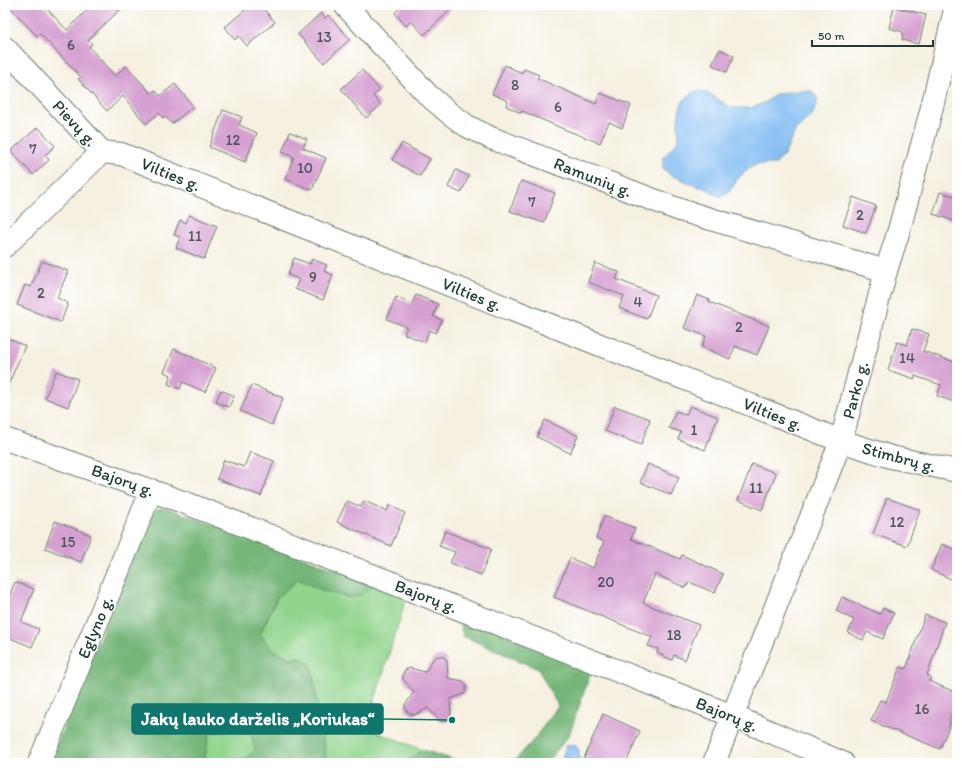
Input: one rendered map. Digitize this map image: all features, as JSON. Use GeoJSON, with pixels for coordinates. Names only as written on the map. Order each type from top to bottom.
{"type":"FeatureCollection","features":[{"type":"Feature","properties":{"kind":"street","name":"Ramunių g."},"geometry":{"type":"LineString","coordinates":[[345,5],[427,94],[449,113],[468,126],[491,138],[680,210],[886,271]]}},
{"type":"Feature","properties":{"kind":"street","name":"Parko g."},"geometry":{"type":"LineString","coordinates":[[714,763],[841,441],[886,271],[899,230],[931,111],[956,5]]}},
{"type":"Feature","properties":{"kind":"street","name":"Pievų g."},"geometry":{"type":"LineString","coordinates":[[5,48],[102,152],[5,246]]}},
{"type":"Feature","properties":{"kind":"street","name":"Vilties g."},"geometry":{"type":"LineString","coordinates":[[102,152],[121,154],[841,441]]}},
{"type":"Feature","properties":{"kind":"street","name":"Bajorų g."},"geometry":{"type":"LineString","coordinates":[[5,439],[151,490],[423,594],[732,716],[843,763]]}},
{"type":"Feature","properties":{"kind":"street","name":"Stimbrų g."},"geometry":{"type":"LineString","coordinates":[[841,441],[891,457],[957,471]]}},
{"type":"Feature","properties":{"kind":"street","name":"Eglyno g."},"geometry":{"type":"LineString","coordinates":[[39,763],[151,490]]}},
{"type":"Feature","properties":{"kind":"green space"},"geometry":{"type":"Polygon","coordinates":[[[167,508],[375,584],[362,594],[352,598],[324,591],[298,579],[277,598],[260,634],[273,650],[290,658],[300,657],[311,664],[326,758],[322,763],[241,763],[255,750],[251,734],[233,730],[209,733],[203,763],[49,763],[149,516],[158,509],[167,508]]]}},
{"type":"Feature","properties":{"kind":"green space"},"geometry":{"type":"Polygon","coordinates":[[[298,579],[324,591],[375,584],[407,596],[366,728],[423,750],[404,763],[322,763],[326,758],[311,664],[300,657],[290,658],[273,650],[260,634],[277,598],[298,579]]]}},
{"type":"Feature","properties":{"kind":"green space"},"geometry":{"type":"Polygon","coordinates":[[[458,615],[592,669],[569,735],[547,763],[513,763],[535,738],[558,706],[538,669],[463,636],[458,615]]]}},
{"type":"Feature","properties":{"kind":"green space"},"geometry":{"type":"Polygon","coordinates":[[[233,730],[251,734],[255,750],[241,763],[203,763],[209,733],[233,730]]]}},
{"type":"Feature","properties":{"kind":"green space"},"geometry":{"type":"Polygon","coordinates":[[[423,750],[464,763],[404,763],[423,750]]]}},
{"type":"Feature","properties":{"kind":"water"},"geometry":{"type":"Polygon","coordinates":[[[697,90],[710,94],[733,108],[751,108],[766,102],[776,94],[797,91],[812,91],[818,99],[813,114],[796,129],[785,153],[776,164],[757,164],[738,178],[732,188],[724,196],[720,196],[715,195],[710,190],[671,176],[663,168],[663,157],[675,145],[679,137],[678,118],[680,108],[684,100],[697,90]]]}},
{"type":"Feature","properties":{"kind":"water"},"geometry":{"type":"Polygon","coordinates":[[[567,745],[575,745],[579,750],[579,757],[583,763],[561,763],[567,745]]]}},
{"type":"Feature","properties":{"kind":"building"},"geometry":{"type":"Polygon","coordinates":[[[8,5],[43,5],[67,30],[92,5],[125,5],[88,40],[92,44],[89,47],[115,76],[126,66],[151,93],[155,90],[160,96],[175,84],[193,106],[172,124],[165,116],[163,118],[159,113],[146,124],[123,96],[107,111],[78,79],[81,77],[40,34],[37,36],[8,5]]]}},
{"type":"Feature","properties":{"kind":"building"},"geometry":{"type":"Polygon","coordinates":[[[251,5],[260,5],[275,22],[247,46],[239,36],[235,40],[225,27],[251,5]]]}},
{"type":"Feature","properties":{"kind":"building"},"geometry":{"type":"Polygon","coordinates":[[[403,5],[455,5],[424,35],[411,21],[406,26],[395,13],[403,5]]]}},
{"type":"Feature","properties":{"kind":"building"},"geometry":{"type":"Polygon","coordinates":[[[894,7],[926,15],[919,44],[902,40],[903,32],[889,28],[894,7]]]}},
{"type":"Feature","properties":{"kind":"building"},"geometry":{"type":"Polygon","coordinates":[[[321,13],[325,18],[328,15],[350,39],[324,63],[298,34],[321,13]]]}},
{"type":"Feature","properties":{"kind":"building"},"geometry":{"type":"Polygon","coordinates":[[[720,49],[734,56],[727,72],[712,65],[720,49]]]}},
{"type":"Feature","properties":{"kind":"building"},"geometry":{"type":"Polygon","coordinates":[[[505,65],[522,73],[524,69],[539,75],[537,78],[596,104],[600,93],[631,105],[622,128],[609,122],[600,143],[522,111],[521,113],[506,106],[508,101],[492,94],[505,65]]]}},
{"type":"Feature","properties":{"kind":"building"},"geometry":{"type":"Polygon","coordinates":[[[362,70],[380,90],[373,96],[381,105],[366,118],[341,89],[362,70]]]}},
{"type":"Feature","properties":{"kind":"building"},"geometry":{"type":"Polygon","coordinates":[[[223,110],[242,117],[239,125],[257,133],[245,162],[209,147],[223,110]]]}},
{"type":"Feature","properties":{"kind":"building"},"geometry":{"type":"Polygon","coordinates":[[[38,127],[55,146],[45,155],[49,160],[33,175],[11,151],[38,127]]]}},
{"type":"Feature","properties":{"kind":"building"},"geometry":{"type":"Polygon","coordinates":[[[290,132],[307,139],[303,148],[326,158],[312,190],[285,179],[294,157],[282,152],[290,132]]]}},
{"type":"Feature","properties":{"kind":"building"},"geometry":{"type":"Polygon","coordinates":[[[402,143],[430,159],[420,176],[392,160],[402,143]]]}},
{"type":"Feature","properties":{"kind":"building"},"geometry":{"type":"Polygon","coordinates":[[[456,170],[469,176],[461,193],[448,187],[456,170]]]}},
{"type":"Feature","properties":{"kind":"building"},"geometry":{"type":"Polygon","coordinates":[[[521,181],[555,193],[544,223],[510,211],[521,181]]]}},
{"type":"Feature","properties":{"kind":"building"},"geometry":{"type":"Polygon","coordinates":[[[940,192],[957,197],[957,222],[933,214],[940,192]]]}},
{"type":"Feature","properties":{"kind":"building"},"geometry":{"type":"Polygon","coordinates":[[[853,197],[876,206],[866,233],[843,225],[853,197]]]}},
{"type":"Feature","properties":{"kind":"building"},"geometry":{"type":"Polygon","coordinates":[[[189,215],[217,226],[204,259],[176,248],[180,237],[174,235],[180,220],[186,223],[189,215]]]}},
{"type":"Feature","properties":{"kind":"building"},"geometry":{"type":"Polygon","coordinates":[[[294,258],[310,264],[312,259],[327,265],[324,271],[333,275],[323,300],[295,289],[299,279],[288,275],[294,258]]]}},
{"type":"Feature","properties":{"kind":"building"},"geometry":{"type":"Polygon","coordinates":[[[42,261],[68,271],[57,298],[68,303],[61,322],[17,305],[25,285],[31,287],[42,261]]]}},
{"type":"Feature","properties":{"kind":"building"},"geometry":{"type":"Polygon","coordinates":[[[595,263],[619,272],[616,279],[656,295],[647,319],[619,308],[624,296],[588,282],[595,263]]]}},
{"type":"Feature","properties":{"kind":"building"},"geometry":{"type":"Polygon","coordinates":[[[416,295],[438,304],[433,316],[442,320],[436,333],[429,330],[425,342],[404,334],[407,327],[387,319],[396,297],[412,304],[416,295]]]}},
{"type":"Feature","properties":{"kind":"building"},"geometry":{"type":"Polygon","coordinates":[[[697,295],[710,300],[709,302],[769,326],[757,355],[735,346],[730,359],[702,347],[706,336],[684,328],[697,295]]]}},
{"type":"Feature","properties":{"kind":"building"},"geometry":{"type":"Polygon","coordinates":[[[912,329],[929,334],[923,351],[957,363],[957,403],[937,396],[941,385],[915,376],[915,379],[888,370],[897,342],[907,345],[912,329]]]}},
{"type":"Feature","properties":{"kind":"building"},"geometry":{"type":"Polygon","coordinates":[[[5,337],[25,346],[5,392],[5,337]]]}},
{"type":"Feature","properties":{"kind":"building"},"geometry":{"type":"Polygon","coordinates":[[[174,349],[216,368],[205,392],[183,382],[180,389],[168,384],[171,375],[164,372],[174,349]]]}},
{"type":"Feature","properties":{"kind":"building"},"geometry":{"type":"Polygon","coordinates":[[[56,371],[78,379],[68,407],[45,398],[56,371]]]}},
{"type":"Feature","properties":{"kind":"building"},"geometry":{"type":"Polygon","coordinates":[[[252,385],[283,398],[272,425],[240,411],[252,385]]]}},
{"type":"Feature","properties":{"kind":"building"},"geometry":{"type":"Polygon","coordinates":[[[221,390],[234,396],[229,407],[216,402],[221,390]]]}},
{"type":"Feature","properties":{"kind":"building"},"geometry":{"type":"Polygon","coordinates":[[[615,406],[650,419],[641,445],[605,431],[615,406]]]}},
{"type":"Feature","properties":{"kind":"building"},"geometry":{"type":"Polygon","coordinates":[[[690,406],[718,417],[705,450],[678,439],[681,432],[669,428],[676,411],[686,415],[690,406]]]}},
{"type":"Feature","properties":{"kind":"building"},"geometry":{"type":"Polygon","coordinates":[[[545,420],[578,436],[570,453],[537,437],[545,420]]]}},
{"type":"Feature","properties":{"kind":"building"},"geometry":{"type":"Polygon","coordinates":[[[250,452],[274,461],[261,496],[217,479],[224,460],[244,467],[250,452]]]}},
{"type":"Feature","properties":{"kind":"building"},"geometry":{"type":"Polygon","coordinates":[[[648,464],[679,477],[671,495],[640,482],[648,464]]]}},
{"type":"Feature","properties":{"kind":"building"},"geometry":{"type":"Polygon","coordinates":[[[752,464],[776,473],[762,510],[738,500],[752,464]]]}},
{"type":"Feature","properties":{"kind":"building"},"geometry":{"type":"Polygon","coordinates":[[[887,498],[920,510],[907,546],[873,534],[887,498]]]}},
{"type":"Feature","properties":{"kind":"building"},"geometry":{"type":"Polygon","coordinates":[[[347,501],[361,507],[364,501],[387,511],[389,505],[405,513],[391,546],[337,522],[347,501]]]}},
{"type":"Feature","properties":{"kind":"building"},"geometry":{"type":"Polygon","coordinates":[[[604,516],[635,528],[631,539],[680,559],[682,555],[723,574],[715,593],[689,582],[686,588],[655,574],[643,603],[699,625],[685,660],[674,655],[672,660],[657,653],[658,649],[648,646],[652,637],[554,597],[570,558],[593,568],[604,542],[596,538],[604,516]]]}},
{"type":"Feature","properties":{"kind":"building"},"geometry":{"type":"Polygon","coordinates":[[[55,521],[91,535],[81,562],[45,548],[55,521]]]}},
{"type":"Feature","properties":{"kind":"building"},"geometry":{"type":"Polygon","coordinates":[[[445,531],[491,549],[481,575],[450,563],[455,552],[439,546],[445,531]]]}},
{"type":"Feature","properties":{"kind":"building"},"geometry":{"type":"Polygon","coordinates":[[[942,544],[957,550],[957,570],[953,580],[931,570],[942,544]]]}},
{"type":"Feature","properties":{"kind":"building"},"geometry":{"type":"Polygon","coordinates":[[[15,582],[34,589],[21,622],[39,629],[32,647],[5,636],[5,606],[15,582]]]}},
{"type":"Feature","properties":{"kind":"building"},"geometry":{"type":"Polygon","coordinates":[[[842,597],[880,614],[883,608],[894,613],[883,639],[867,632],[863,640],[848,633],[854,620],[836,611],[842,597]]]}},
{"type":"Feature","properties":{"kind":"building"},"geometry":{"type":"Polygon","coordinates":[[[925,615],[945,622],[927,675],[931,677],[929,681],[957,693],[957,700],[949,721],[951,722],[940,749],[871,721],[880,700],[886,702],[900,667],[906,669],[925,615]]]}},
{"type":"Feature","properties":{"kind":"building"},"geometry":{"type":"Polygon","coordinates":[[[439,656],[444,657],[447,661],[448,678],[463,681],[466,685],[464,694],[450,699],[451,716],[444,722],[439,720],[428,708],[414,715],[406,710],[405,705],[414,692],[403,679],[405,670],[410,668],[425,672],[434,658],[439,656]]]}},
{"type":"Feature","properties":{"kind":"building"},"geometry":{"type":"Polygon","coordinates":[[[603,714],[640,731],[626,763],[597,763],[584,758],[603,714]]]}},
{"type":"Feature","properties":{"kind":"place","name":"Jakų lauko darželis „Koriukas“"},"geometry":{"type":"Point","coordinates":[452,720]}}]}
